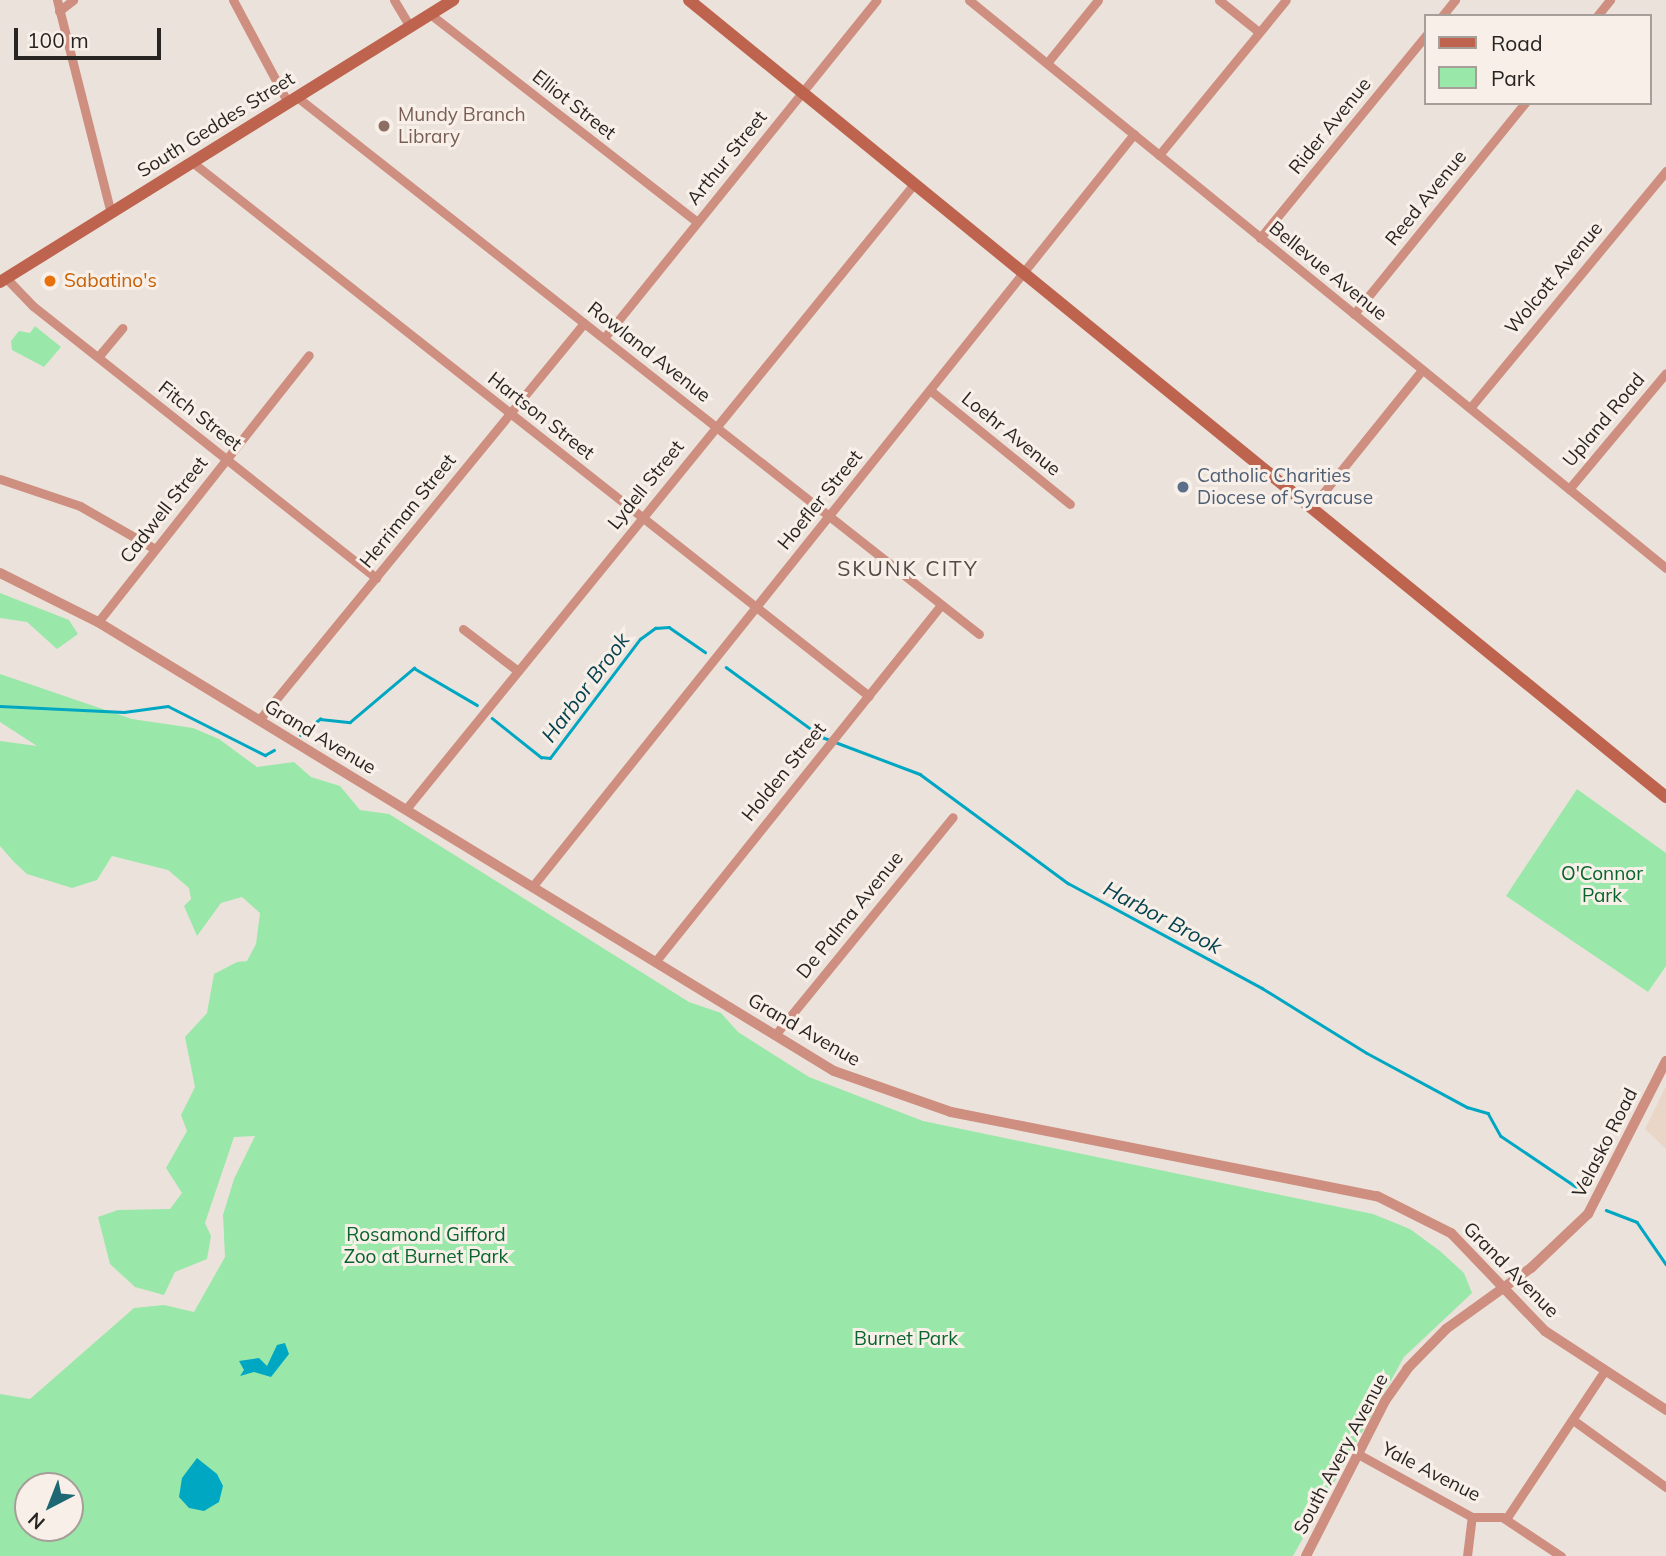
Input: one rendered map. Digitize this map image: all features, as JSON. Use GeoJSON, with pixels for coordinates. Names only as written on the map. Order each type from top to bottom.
{"type":"FeatureCollection","features":[{"type":"Feature","properties":{"kind":"main road","name":"South Geddes Street"},"geometry":{"type":"LineString","coordinates":[[3,280],[453,0]]}},
{"type":"Feature","properties":{"kind":"main road"},"geometry":{"type":"LineString","coordinates":[[689,0],[1666,797]]}},
{"type":"Feature","properties":{"kind":"street"},"geometry":{"type":"LineString","coordinates":[[57,0],[111,213]]}},
{"type":"Feature","properties":{"kind":"street"},"geometry":{"type":"LineString","coordinates":[[59,11],[73,0]]}},
{"type":"Feature","properties":{"kind":"street","name":"Rowland Avenue"},"geometry":{"type":"LineString","coordinates":[[233,0],[293,100],[604,338],[979,634]]}},
{"type":"Feature","properties":{"kind":"street"},"geometry":{"type":"LineString","coordinates":[[394,0],[410,27]]}},
{"type":"Feature","properties":{"kind":"street","name":"Arthur Street"},"geometry":{"type":"LineString","coordinates":[[604,338],[877,0]]}},
{"type":"Feature","properties":{"kind":"street","name":"Bellevue Avenue"},"geometry":{"type":"LineString","coordinates":[[969,0],[1666,568]]}},
{"type":"Feature","properties":{"kind":"street"},"geometry":{"type":"LineString","coordinates":[[1047,63],[1098,0]]}},
{"type":"Feature","properties":{"kind":"street"},"geometry":{"type":"LineString","coordinates":[[1219,0],[1259,32]]}},
{"type":"Feature","properties":{"kind":"street"},"geometry":{"type":"LineString","coordinates":[[1159,155],[1286,0]]}},
{"type":"Feature","properties":{"kind":"street"},"geometry":{"type":"LineString","coordinates":[[1444,14],[1455,0]]}},
{"type":"Feature","properties":{"kind":"street"},"geometry":{"type":"LineString","coordinates":[[1599,14],[1610,0]]}},
{"type":"Feature","properties":{"kind":"street","name":"Elliot Street"},"geometry":{"type":"LineString","coordinates":[[430,14],[697,222]]}},
{"type":"Feature","properties":{"kind":"street","name":"Rider Avenue"},"geometry":{"type":"LineString","coordinates":[[1261,238],[1424,38]]}},
{"type":"Feature","properties":{"kind":"street","name":"Reed Avenue"},"geometry":{"type":"LineString","coordinates":[[1354,314],[1523,105]]}},
{"type":"Feature","properties":{"kind":"street","name":"Hoefler Street"},"geometry":{"type":"LineString","coordinates":[[532,887],[1134,134]]}},
{"type":"Feature","properties":{"kind":"street","name":"Hartson Street"},"geometry":{"type":"LineString","coordinates":[[192,162],[869,696]]}},
{"type":"Feature","properties":{"kind":"street","name":"Wolcott Avenue"},"geometry":{"type":"LineString","coordinates":[[1470,408],[1665,173]]}},
{"type":"Feature","properties":{"kind":"street","name":"Lydell Street"},"geometry":{"type":"LineString","coordinates":[[406,809],[914,184]]}},
{"type":"Feature","properties":{"kind":"street","name":"Fitch Street"},"geometry":{"type":"LineString","coordinates":[[3,280],[376,578]]}},
{"type":"Feature","properties":{"kind":"street","name":"Herriman Street"},"geometry":{"type":"LineString","coordinates":[[259,720],[584,323]]}},
{"type":"Feature","properties":{"kind":"street"},"geometry":{"type":"LineString","coordinates":[[98,358],[122,327]]}},
{"type":"Feature","properties":{"kind":"street","name":"Cadwell Street"},"geometry":{"type":"LineString","coordinates":[[98,622],[309,355]]}},
{"type":"Feature","properties":{"kind":"street"},"geometry":{"type":"LineString","coordinates":[[1311,508],[1422,370]]}},
{"type":"Feature","properties":{"kind":"street","name":"Upland Road"},"geometry":{"type":"LineString","coordinates":[[1569,489],[1666,373]]}},
{"type":"Feature","properties":{"kind":"street","name":"Loehr Avenue"},"geometry":{"type":"LineString","coordinates":[[931,391],[1070,505]]}},
{"type":"Feature","properties":{"kind":"street"},"geometry":{"type":"LineString","coordinates":[[0,479],[80,506],[155,549]]}},
{"type":"Feature","properties":{"kind":"street","name":"Grand Avenue"},"geometry":{"type":"LineString","coordinates":[[0,573],[98,622],[834,1072],[950,1112],[1377,1196],[1451,1233],[1545,1331],[1666,1410]]}},
{"type":"Feature","properties":{"kind":"street","name":"Holden Street"},"geometry":{"type":"LineString","coordinates":[[654,962],[941,605]]}},
{"type":"Feature","properties":{"kind":"street"},"geometry":{"type":"LineString","coordinates":[[463,629],[518,671]]}},
{"type":"Feature","properties":{"kind":"street","name":"De Palma Avenue"},"geometry":{"type":"LineString","coordinates":[[775,1035],[953,817]]}},
{"type":"Feature","properties":{"kind":"street","name":"Velasko Road"},"geometry":{"type":"LineString","coordinates":[[1503,1287],[1566,1239],[1588,1214],[1666,1061]]}},
{"type":"Feature","properties":{"kind":"street","name":"South Avery Avenue"},"geometry":{"type":"LineString","coordinates":[[1306,1556],[1358,1454],[1407,1369],[1446,1329],[1503,1287]]}},
{"type":"Feature","properties":{"kind":"street"},"geometry":{"type":"LineString","coordinates":[[1561,1556],[1507,1519],[1605,1370]]}},
{"type":"Feature","properties":{"kind":"street"},"geometry":{"type":"LineString","coordinates":[[1573,1420],[1666,1487]]}},
{"type":"Feature","properties":{"kind":"street","name":"Yale Avenue"},"geometry":{"type":"LineString","coordinates":[[1358,1454],[1472,1517],[1507,1519]]}},
{"type":"Feature","properties":{"kind":"street"},"geometry":{"type":"LineString","coordinates":[[1467,1556],[1472,1517]]}},
{"type":"Feature","properties":{"kind":"shaded area"},"geometry":{"type":"Polygon","coordinates":[[[1666,1086],[1666,1149],[1645,1129],[1666,1086]]]}},
{"type":"Feature","properties":{"kind":"green space"},"geometry":{"type":"Polygon","coordinates":[[[35,326],[61,347],[44,367],[12,350],[11,341],[19,331],[30,333],[35,326]]]}},
{"type":"Feature","properties":{"kind":"green space"},"geometry":{"type":"Polygon","coordinates":[[[0,593],[69,620],[78,634],[57,649],[27,622],[0,618],[0,593]]]}},
{"type":"Feature","properties":{"kind":"green space"},"geometry":{"type":"Polygon","coordinates":[[[0,674],[132,719],[193,728],[219,739],[257,767],[294,762],[311,777],[340,786],[360,810],[389,814],[689,1002],[721,1013],[738,1032],[809,1077],[923,1121],[1373,1214],[1410,1229],[1440,1251],[1464,1273],[1472,1293],[1404,1357],[1293,1556],[0,1556],[0,1394],[30,1399],[134,1308],[164,1305],[194,1312],[225,1257],[223,1215],[234,1179],[255,1136],[234,1137],[205,1223],[211,1236],[207,1259],[175,1272],[164,1295],[135,1287],[110,1264],[98,1217],[118,1210],[170,1209],[182,1193],[166,1168],[187,1131],[181,1115],[195,1087],[185,1037],[207,1013],[214,974],[237,962],[247,961],[256,944],[260,913],[242,897],[221,903],[197,936],[184,906],[191,899],[189,888],[168,870],[112,856],[97,880],[72,888],[27,874],[0,846],[0,741],[37,746],[0,722],[0,674]]]}},
{"type":"Feature","properties":{"kind":"green space","name":"O'Connor Park"},"geometry":{"type":"Polygon","coordinates":[[[1577,789],[1666,853],[1666,966],[1648,992],[1506,896],[1577,789]]]}},
{"type":"Feature","properties":{"kind":"water"},"geometry":{"type":"Polygon","coordinates":[[[285,1343],[289,1354],[271,1377],[254,1372],[240,1376],[244,1370],[239,1361],[259,1358],[267,1366],[277,1345],[285,1343]]]}},
{"type":"Feature","properties":{"kind":"water"},"geometry":{"type":"Polygon","coordinates":[[[197,1458],[217,1474],[223,1486],[219,1502],[204,1511],[189,1508],[179,1497],[182,1478],[197,1458]]]}},
{"type":"Feature","properties":{"kind":"waterway","name":"Harbor Brook"},"geometry":{"type":"LineString","coordinates":[[492,718],[541,757],[550,758],[640,639],[655,628],[669,627],[705,652]]}},
{"type":"Feature","properties":{"kind":"waterway","name":"Harbor Brook"},"geometry":{"type":"LineString","coordinates":[[726,667],[822,737],[920,774],[1068,883],[1262,988],[1367,1053],[1467,1107],[1488,1113],[1501,1136],[1584,1192]]}},
{"type":"Feature","properties":{"kind":"waterway","name":"Harbor Brook"},"geometry":{"type":"LineString","coordinates":[[300,735],[320,719],[350,722],[414,668],[477,705]]}},
{"type":"Feature","properties":{"kind":"waterway","name":"Harbor Brook"},"geometry":{"type":"LineString","coordinates":[[0,706],[124,712],[168,706],[265,755],[274,750]]}},
{"type":"Feature","properties":{"kind":"waterway","name":"Harbor Brook"},"geometry":{"type":"LineString","coordinates":[[1606,1210],[1637,1222],[1666,1264]]}},
{"type":"Feature","properties":{"kind":"place","name":"Mundy Branch Library"},"geometry":{"type":"Point","coordinates":[384,126]}},
{"type":"Feature","properties":{"kind":"place","name":"Sabatino's"},"geometry":{"type":"Point","coordinates":[50,281]}},
{"type":"Feature","properties":{"kind":"place","name":"Catholic Charities Diocese of Syracuse"},"geometry":{"type":"Point","coordinates":[1183,487]}},
{"type":"Feature","properties":{"kind":"district","name":"SKUNK CITY"},"geometry":{"type":"Point","coordinates":[908,568]}},
{"type":"Feature","properties":{"kind":"park label","name":"Rosamond Gifford Zoo at Burnet Park"},"geometry":{"type":"Point","coordinates":[426,1246]}},
{"type":"Feature","properties":{"kind":"park label","name":"Burnet Park"},"geometry":{"type":"Point","coordinates":[906,1339]}}]}
